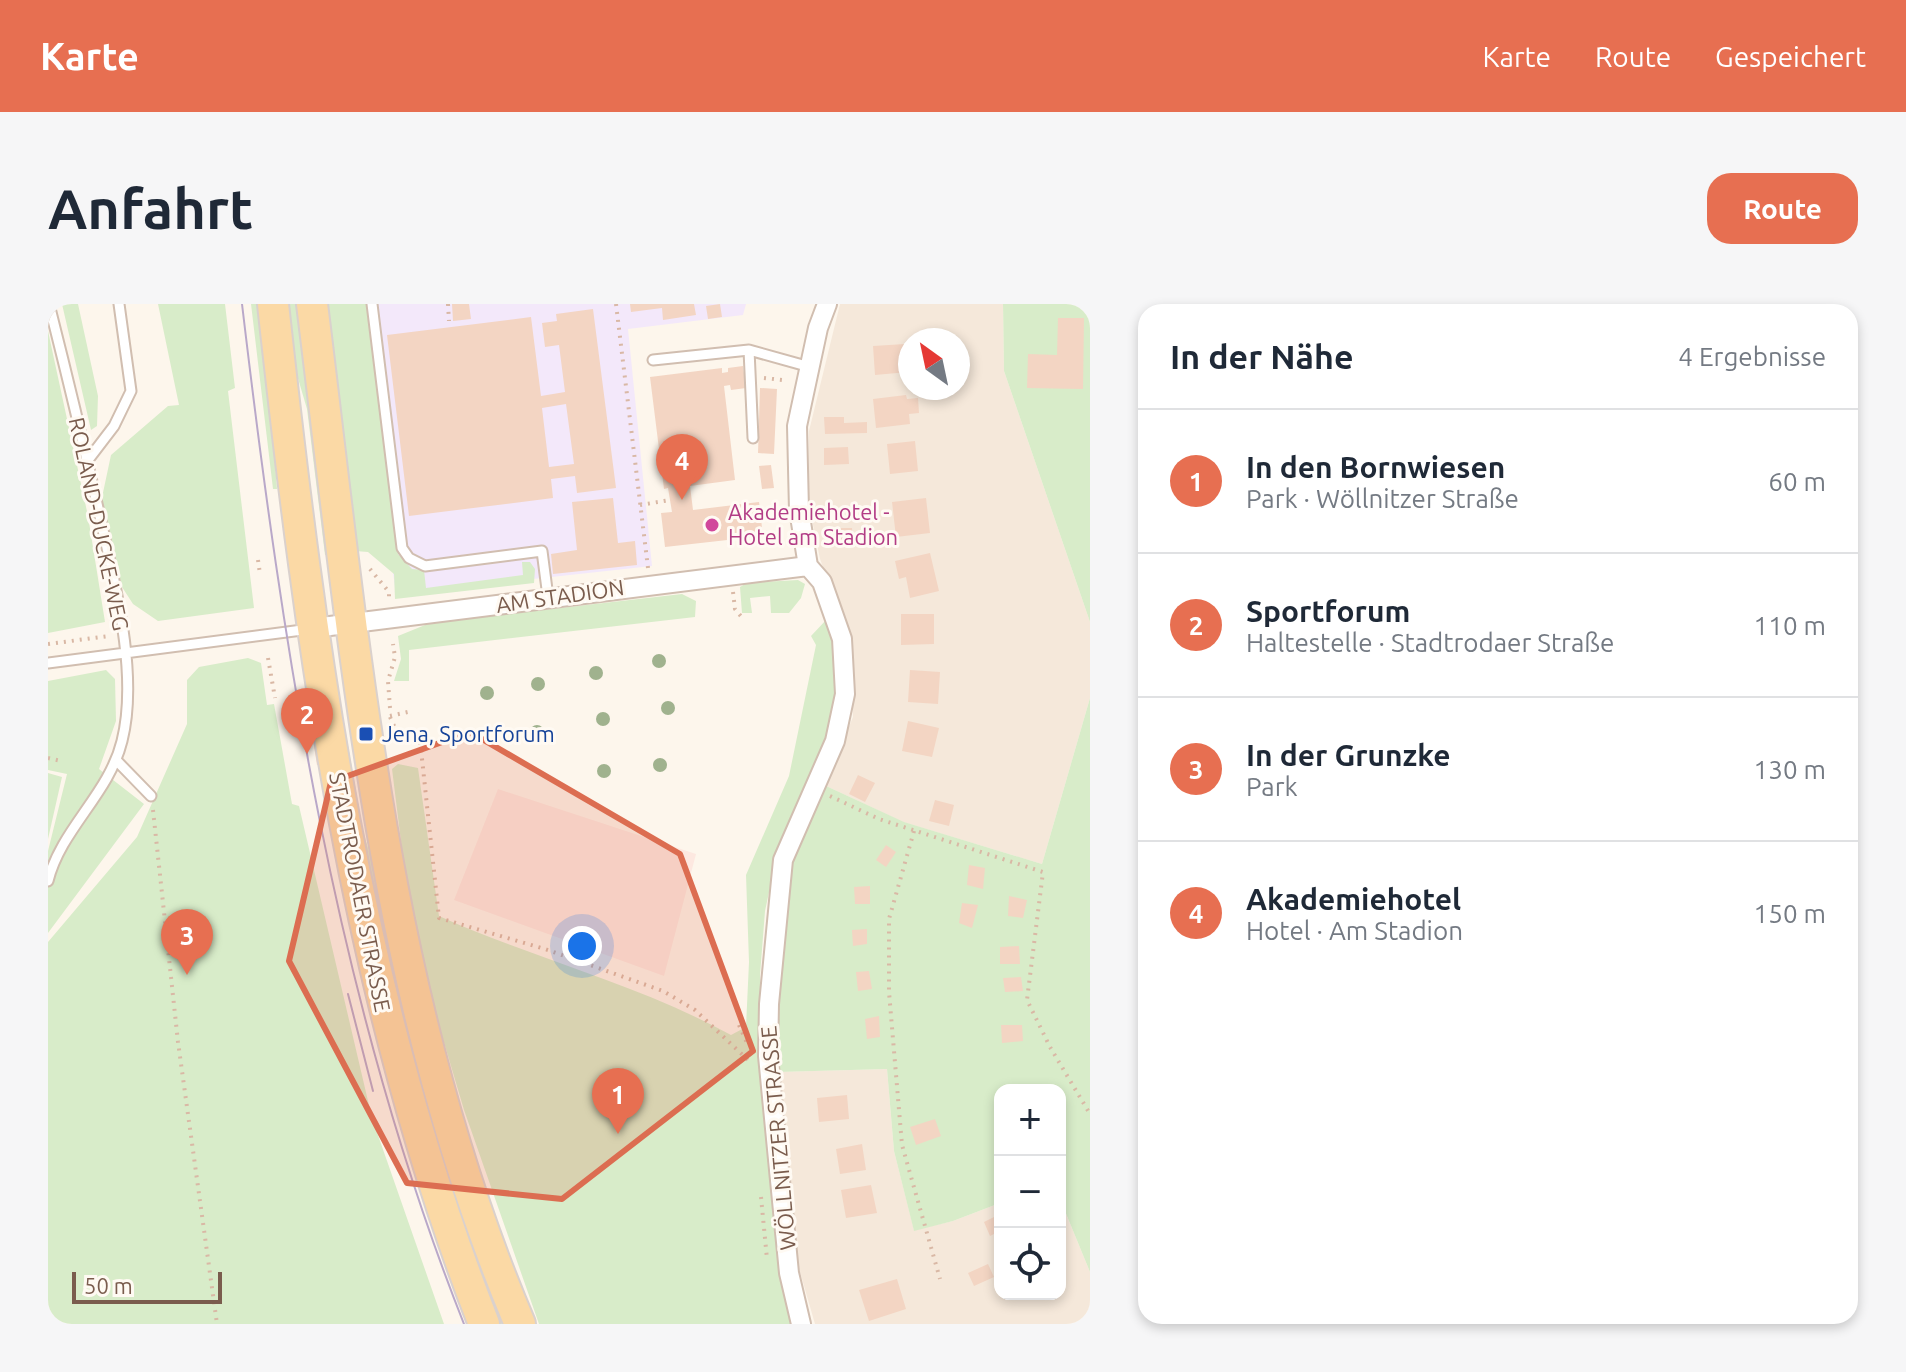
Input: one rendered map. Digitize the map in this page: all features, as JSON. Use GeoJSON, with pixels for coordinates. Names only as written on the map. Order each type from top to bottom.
{"type":"FeatureCollection","features":[{"type":"Feature","properties":{"kind":"main road","name":"STADTRODAER STRASSE"},"geometry":{"type":"LineString","coordinates":[[273,304],[314,628],[347,840],[374,972],[426,1161],[484,1324]]}},
{"type":"Feature","properties":{"kind":"main road","name":"STADTRODAER STRASSE"},"geometry":{"type":"LineString","coordinates":[[312,304],[349,624],[394,889],[424,1033],[462,1166],[520,1324]]}},
{"type":"Feature","properties":{"kind":"street","name":"WÖLLNITZER STRASSE"},"geometry":{"type":"LineString","coordinates":[[801,1324],[789,1273],[768,1056],[769,1004],[783,860],[835,741],[845,694],[846,665],[842,639],[822,582],[808,566],[799,510],[797,426],[827,304]]}},
{"type":"Feature","properties":{"kind":"street","name":"AM STADION"},"geometry":{"type":"LineString","coordinates":[[314,628],[808,566]]}},
{"type":"Feature","properties":{"kind":"lane","name":"ROLAND-DUCKE-WEG"},"geometry":{"type":"LineString","coordinates":[[49,304],[88,460],[124,634],[124,653],[314,628]]}},
{"type":"Feature","properties":{"kind":"lane"},"geometry":{"type":"LineString","coordinates":[[88,460],[114,426],[131,391],[119,304]]}},
{"type":"Feature","properties":{"kind":"lane"},"geometry":{"type":"LineString","coordinates":[[372,304],[402,548],[409,558],[425,566],[542,551],[548,597]]}},
{"type":"Feature","properties":{"kind":"lane"},"geometry":{"type":"LineString","coordinates":[[653,360],[749,350],[810,367]]}},
{"type":"Feature","properties":{"kind":"lane"},"geometry":{"type":"LineString","coordinates":[[749,350],[753,438]]}},
{"type":"Feature","properties":{"kind":"lane"},"geometry":{"type":"LineString","coordinates":[[48,663],[124,653],[126,718],[116,760],[103,787],[58,856],[48,881]]}},
{"type":"Feature","properties":{"kind":"lane"},"geometry":{"type":"LineString","coordinates":[[116,760],[151,796]]}},
{"type":"Feature","properties":{"kind":"path"},"geometry":{"type":"LineString","coordinates":[[448,304],[449,321]]}},
{"type":"Feature","properties":{"kind":"path"},"geometry":{"type":"LineString","coordinates":[[616,304],[648,572]]}},
{"type":"Feature","properties":{"kind":"path"},"geometry":{"type":"LineString","coordinates":[[640,505],[670,500]]}},
{"type":"Feature","properties":{"kind":"path"},"geometry":{"type":"LineString","coordinates":[[258,560],[260,574]]}},
{"type":"Feature","properties":{"kind":"path"},"geometry":{"type":"LineString","coordinates":[[363,561],[389,592],[389,603]]}},
{"type":"Feature","properties":{"kind":"path"},"geometry":{"type":"LineString","coordinates":[[634,573],[662,571]]}},
{"type":"Feature","properties":{"kind":"path"},"geometry":{"type":"LineString","coordinates":[[732,586],[735,609],[744,620]]}},
{"type":"Feature","properties":{"kind":"path"},"geometry":{"type":"LineString","coordinates":[[48,644],[124,634]]}},
{"type":"Feature","properties":{"kind":"path"},"geometry":{"type":"LineString","coordinates":[[393,644],[395,657],[388,681],[390,716],[401,741],[420,740],[439,918],[545,949],[663,991],[695,1010],[720,1033]]}},
{"type":"Feature","properties":{"kind":"path"},"geometry":{"type":"LineString","coordinates":[[268,658],[275,698]]}},
{"type":"Feature","properties":{"kind":"path"},"geometry":{"type":"LineString","coordinates":[[390,716],[412,711]]}},
{"type":"Feature","properties":{"kind":"path"},"geometry":{"type":"LineString","coordinates":[[48,758],[61,761]]}},
{"type":"Feature","properties":{"kind":"path"},"geometry":{"type":"LineString","coordinates":[[814,789],[914,831],[1043,872],[1027,1000],[1090,1114]]}},
{"type":"Feature","properties":{"kind":"path"},"geometry":{"type":"LineString","coordinates":[[151,796],[178,1042],[217,1324]]}},
{"type":"Feature","properties":{"kind":"path"},"geometry":{"type":"LineString","coordinates":[[914,831],[889,919],[889,992],[902,1145],[940,1279]]}},
{"type":"Feature","properties":{"kind":"path"},"geometry":{"type":"LineString","coordinates":[[739,1025],[747,1038],[751,1063]]}},
{"type":"Feature","properties":{"kind":"highlighted area"},"geometry":{"type":"Polygon","coordinates":[[[470,732],[680,854],[753,1051],[562,1199],[407,1183],[289,961],[331,782],[470,732]]]}},
{"type":"Feature","properties":{"kind":"shaded area"},"geometry":{"type":"Polygon","coordinates":[[[355,304],[746,304],[743,315],[628,329],[652,566],[396,594],[355,304]]]}},
{"type":"Feature","properties":{"kind":"shaded area"},"geometry":{"type":"Polygon","coordinates":[[[840,304],[1003,304],[1004,371],[1090,622],[1090,698],[1042,864],[903,822],[824,785],[853,717],[850,638],[820,559],[808,500],[809,431],[840,304]]]}},
{"type":"Feature","properties":{"kind":"shaded area"},"geometry":{"type":"Polygon","coordinates":[[[498,789],[696,854],[664,976],[454,900],[498,789]]]}},
{"type":"Feature","properties":{"kind":"shaded area"},"geometry":{"type":"Polygon","coordinates":[[[887,1069],[894,1151],[914,1230],[953,1221],[994,1205],[994,1300],[1066,1300],[1066,1214],[1090,1272],[1090,1324],[815,1324],[798,1265],[778,1072],[887,1069]]]}},
{"type":"Feature","properties":{"kind":"green space"},"geometry":{"type":"Polygon","coordinates":[[[62,304],[78,304],[98,396],[97,426],[91,430],[62,304]]]}},
{"type":"Feature","properties":{"kind":"green space"},"geometry":{"type":"Polygon","coordinates":[[[158,304],[225,304],[235,388],[228,391],[254,608],[158,621],[133,604],[122,587],[101,502],[111,455],[168,406],[179,405],[158,304]]]}},
{"type":"Feature","properties":{"kind":"green space"},"geometry":{"type":"Polygon","coordinates":[[[251,304],[263,304],[277,489],[273,489],[251,304]]]}},
{"type":"Feature","properties":{"kind":"green space"},"geometry":{"type":"Polygon","coordinates":[[[288,304],[299,304],[330,554],[325,555],[307,409],[297,375],[288,304]]]}},
{"type":"Feature","properties":{"kind":"green space"},"geometry":{"type":"Polygon","coordinates":[[[323,304],[366,304],[398,554],[412,569],[424,570],[426,588],[523,575],[522,562],[530,562],[535,569],[534,583],[395,599],[394,574],[368,552],[355,551],[323,304]]]}},
{"type":"Feature","properties":{"kind":"green space"},"geometry":{"type":"Polygon","coordinates":[[[1003,304],[1090,304],[1090,622],[1004,371],[1003,304]]]}},
{"type":"Feature","properties":{"kind":"green space"},"geometry":{"type":"Polygon","coordinates":[[[48,331],[88,516],[105,622],[48,633],[48,331]]]}},
{"type":"Feature","properties":{"kind":"green space"},"geometry":{"type":"Polygon","coordinates":[[[798,580],[805,584],[801,598],[789,613],[771,613],[770,596],[750,598],[752,613],[742,613],[740,587],[747,583],[798,580]]]}},
{"type":"Feature","properties":{"kind":"green space"},"geometry":{"type":"Polygon","coordinates":[[[682,594],[696,601],[695,617],[409,650],[409,681],[394,681],[401,659],[398,636],[430,623],[682,594]]]}},
{"type":"Feature","properties":{"kind":"green space"},"geometry":{"type":"Polygon","coordinates":[[[827,619],[834,647],[836,675],[834,717],[831,731],[776,859],[765,911],[760,975],[762,1029],[796,1324],[539,1324],[464,1110],[409,924],[392,769],[398,764],[418,768],[439,916],[660,1001],[731,1035],[746,1027],[749,962],[746,875],[789,776],[816,645],[811,636],[827,619]]]}},
{"type":"Feature","properties":{"kind":"green space"},"geometry":{"type":"Polygon","coordinates":[[[248,658],[261,663],[267,705],[274,704],[292,804],[299,806],[372,1118],[444,1324],[48,1324],[48,942],[137,837],[187,724],[187,680],[199,667],[248,658]]]}},
{"type":"Feature","properties":{"kind":"green space"},"geometry":{"type":"Polygon","coordinates":[[[106,670],[115,679],[116,721],[99,769],[144,804],[48,933],[48,851],[67,774],[48,770],[48,681],[106,670]]]}},
{"type":"Feature","properties":{"kind":"green space"},"geometry":{"type":"Polygon","coordinates":[[[339,694],[363,831],[510,1324],[499,1324],[467,1241],[387,970],[336,695],[339,694]]]}},
{"type":"Feature","properties":{"kind":"green space"},"geometry":{"type":"Polygon","coordinates":[[[1090,698],[1090,1272],[1066,1214],[1066,1084],[994,1084],[994,1205],[953,1221],[914,1231],[894,1151],[887,1069],[778,1072],[776,987],[782,898],[795,846],[824,785],[904,822],[1042,864],[1090,698]]]}},
{"type":"Feature","properties":{"kind":"green space"},"geometry":{"type":"Polygon","coordinates":[[[48,773],[62,777],[48,839],[48,773]]]}},
{"type":"Feature","properties":{"kind":"building"},"geometry":{"type":"Polygon","coordinates":[[[452,304],[469,304],[471,319],[453,321],[452,304]]]}},
{"type":"Feature","properties":{"kind":"building"},"geometry":{"type":"Polygon","coordinates":[[[630,304],[694,304],[696,315],[663,320],[662,308],[631,312],[630,304]]]}},
{"type":"Feature","properties":{"kind":"building"},"geometry":{"type":"Polygon","coordinates":[[[720,304],[722,317],[708,319],[706,306],[720,304]]]}},
{"type":"Feature","properties":{"kind":"building"},"geometry":{"type":"Polygon","coordinates":[[[593,309],[616,488],[577,493],[575,476],[551,479],[553,498],[409,516],[387,335],[531,317],[541,396],[565,392],[559,345],[545,347],[542,323],[557,321],[556,314],[593,309]],[[566,404],[542,408],[549,467],[574,464],[566,404]]]}},
{"type":"Feature","properties":{"kind":"building"},"geometry":{"type":"Polygon","coordinates":[[[1058,318],[1084,318],[1083,389],[1027,388],[1028,354],[1057,355],[1058,318]]]}},
{"type":"Feature","properties":{"kind":"building"},"geometry":{"type":"Polygon","coordinates":[[[898,344],[898,373],[875,375],[873,346],[898,344]]]}},
{"type":"Feature","properties":{"kind":"building"},"geometry":{"type":"Polygon","coordinates":[[[743,366],[746,388],[731,390],[730,385],[724,386],[735,480],[690,486],[693,510],[759,502],[763,536],[665,547],[661,513],[672,512],[668,488],[664,489],[650,377],[722,368],[722,373],[728,372],[728,368],[743,366]]]}},
{"type":"Feature","properties":{"kind":"building"},"geometry":{"type":"Polygon","coordinates":[[[760,388],[777,389],[774,454],[758,453],[760,388]]]}},
{"type":"Feature","properties":{"kind":"building"},"geometry":{"type":"Polygon","coordinates":[[[898,396],[898,400],[918,400],[919,413],[909,414],[910,424],[876,428],[873,399],[898,396]]]}},
{"type":"Feature","properties":{"kind":"building"},"geometry":{"type":"Polygon","coordinates":[[[824,417],[844,417],[844,423],[867,422],[867,433],[825,434],[824,417]]]}},
{"type":"Feature","properties":{"kind":"building"},"geometry":{"type":"Polygon","coordinates":[[[915,441],[918,471],[890,474],[887,444],[915,441]]]}},
{"type":"Feature","properties":{"kind":"building"},"geometry":{"type":"Polygon","coordinates":[[[848,447],[849,464],[824,465],[824,448],[848,447]]]}},
{"type":"Feature","properties":{"kind":"building"},"geometry":{"type":"Polygon","coordinates":[[[771,465],[774,488],[762,489],[759,466],[771,465]]]}},
{"type":"Feature","properties":{"kind":"building"},"geometry":{"type":"Polygon","coordinates":[[[613,498],[618,543],[635,541],[637,565],[553,574],[551,554],[577,550],[572,502],[613,498]]]}},
{"type":"Feature","properties":{"kind":"building"},"geometry":{"type":"Polygon","coordinates":[[[926,498],[930,533],[896,537],[892,502],[926,498]]]}},
{"type":"Feature","properties":{"kind":"building"},"geometry":{"type":"Polygon","coordinates":[[[833,528],[852,528],[853,546],[834,546],[833,528]]]}},
{"type":"Feature","properties":{"kind":"building"},"geometry":{"type":"Polygon","coordinates":[[[930,553],[939,591],[910,598],[906,577],[899,579],[895,561],[930,553]]]}},
{"type":"Feature","properties":{"kind":"building"},"geometry":{"type":"Polygon","coordinates":[[[901,614],[934,614],[934,644],[901,645],[901,614]]]}},
{"type":"Feature","properties":{"kind":"building"},"geometry":{"type":"Polygon","coordinates":[[[910,670],[940,672],[938,704],[908,702],[910,670]]]}},
{"type":"Feature","properties":{"kind":"building"},"geometry":{"type":"Polygon","coordinates":[[[908,721],[939,728],[932,757],[902,751],[908,721]]]}},
{"type":"Feature","properties":{"kind":"building"},"geometry":{"type":"Polygon","coordinates":[[[313,740],[317,740],[321,764],[317,765],[313,740]]]}},
{"type":"Feature","properties":{"kind":"building"},"geometry":{"type":"Polygon","coordinates":[[[858,775],[875,783],[865,802],[849,794],[858,775]]]}},
{"type":"Feature","properties":{"kind":"building"},"geometry":{"type":"Polygon","coordinates":[[[935,800],[954,805],[949,826],[929,821],[935,800]]]}},
{"type":"Feature","properties":{"kind":"building"},"geometry":{"type":"Polygon","coordinates":[[[886,845],[896,852],[886,867],[876,860],[886,845]]]}},
{"type":"Feature","properties":{"kind":"building"},"geometry":{"type":"Polygon","coordinates":[[[969,865],[985,868],[983,889],[967,885],[969,865]]]}},
{"type":"Feature","properties":{"kind":"building"},"geometry":{"type":"Polygon","coordinates":[[[870,886],[870,904],[855,904],[854,887],[870,886]]]}},
{"type":"Feature","properties":{"kind":"building"},"geometry":{"type":"Polygon","coordinates":[[[1009,896],[1027,900],[1023,918],[1008,916],[1009,896]]]}},
{"type":"Feature","properties":{"kind":"building"},"geometry":{"type":"Polygon","coordinates":[[[962,903],[978,905],[972,928],[959,923],[962,903]]]}},
{"type":"Feature","properties":{"kind":"building"},"geometry":{"type":"Polygon","coordinates":[[[867,929],[867,944],[853,946],[852,930],[867,929]]]}},
{"type":"Feature","properties":{"kind":"building"},"geometry":{"type":"Polygon","coordinates":[[[1019,946],[1020,964],[1000,964],[1000,947],[1019,946]]]}},
{"type":"Feature","properties":{"kind":"building"},"geometry":{"type":"Polygon","coordinates":[[[869,971],[872,989],[858,991],[856,972],[869,971]]]}},
{"type":"Feature","properties":{"kind":"building"},"geometry":{"type":"Polygon","coordinates":[[[1021,977],[1023,991],[1005,992],[1003,978],[1021,977]]]}},
{"type":"Feature","properties":{"kind":"building"},"geometry":{"type":"Polygon","coordinates":[[[879,1016],[880,1037],[867,1039],[865,1019],[879,1016]]]}},
{"type":"Feature","properties":{"kind":"building"},"geometry":{"type":"Polygon","coordinates":[[[1001,1025],[1022,1025],[1023,1041],[1002,1043],[1001,1025]]]}},
{"type":"Feature","properties":{"kind":"building"},"geometry":{"type":"Polygon","coordinates":[[[847,1095],[849,1119],[819,1122],[817,1098],[847,1095]]]}},
{"type":"Feature","properties":{"kind":"building"},"geometry":{"type":"Polygon","coordinates":[[[935,1119],[941,1136],[916,1145],[910,1127],[935,1119]]]}},
{"type":"Feature","properties":{"kind":"building"},"geometry":{"type":"Polygon","coordinates":[[[862,1144],[866,1170],[840,1174],[836,1149],[862,1144]]]}},
{"type":"Feature","properties":{"kind":"building"},"geometry":{"type":"Polygon","coordinates":[[[871,1185],[877,1213],[846,1218],[841,1190],[871,1185]]]}},
{"type":"Feature","properties":{"kind":"building"},"geometry":{"type":"Polygon","coordinates":[[[994,1217],[994,1234],[990,1236],[984,1222],[994,1217]]]}},
{"type":"Feature","properties":{"kind":"building"},"geometry":{"type":"Polygon","coordinates":[[[988,1264],[994,1277],[974,1286],[968,1273],[988,1264]]]}},
{"type":"Feature","properties":{"kind":"building"},"geometry":{"type":"Polygon","coordinates":[[[897,1279],[906,1309],[869,1321],[859,1290],[897,1279]]]}},
{"type":"Feature","properties":{"kind":"tram line"},"geometry":{"type":"LineString","coordinates":[[242,304],[276,564],[320,822],[348,950],[381,1076],[419,1201],[464,1324]]}},
{"type":"Feature","properties":{"kind":"tram line"},"geometry":{"type":"LineString","coordinates":[[348,994],[373,1091]]}},
{"type":"Feature","properties":{"kind":"place","name":"Akademiehotel"},"geometry":{"type":"Point","coordinates":[682,500]}},
{"type":"Feature","properties":{"kind":"place","name":"Akademiehotel - Hotel am Stadion"},"geometry":{"type":"Point","coordinates":[712,525]}},
{"type":"Feature","properties":{"kind":"place","name":"Jena, Sportforum"},"geometry":{"type":"Point","coordinates":[366,734]}},
{"type":"Feature","properties":{"kind":"place","name":"Sportforum"},"geometry":{"type":"Point","coordinates":[307,754]}},
{"type":"Feature","properties":{"kind":"place","name":"In der Grunzke"},"geometry":{"type":"Point","coordinates":[187,975]}},
{"type":"Feature","properties":{"kind":"place","name":"In den Bornwiesen"},"geometry":{"type":"Point","coordinates":[618,1134]}}]}
